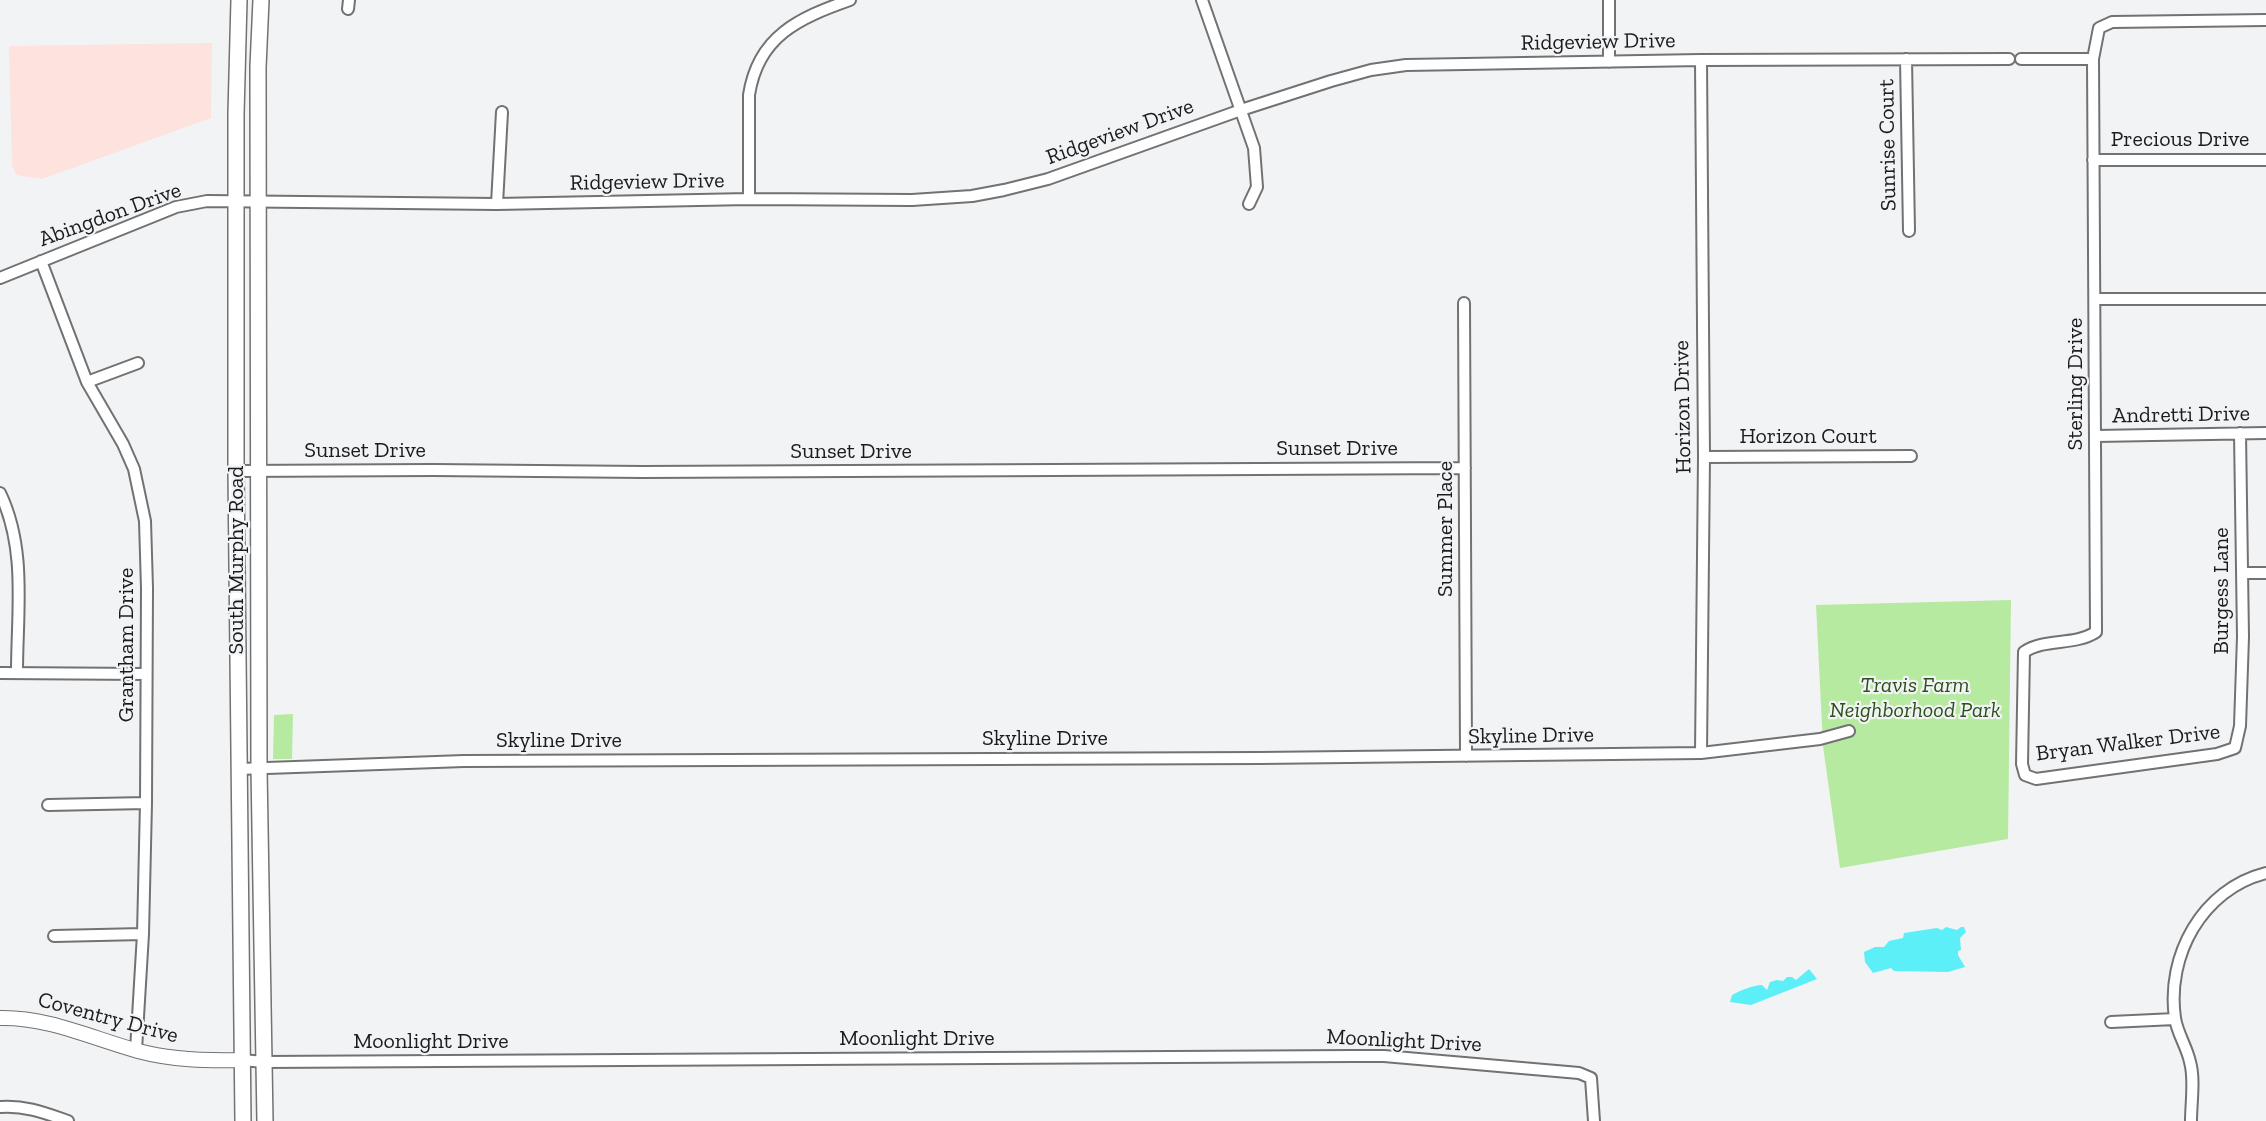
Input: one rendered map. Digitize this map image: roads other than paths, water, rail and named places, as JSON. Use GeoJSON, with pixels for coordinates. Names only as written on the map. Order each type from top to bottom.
{"type":"FeatureCollection","features":[{"type":"Feature","properties":{"kind":"main road","name":"South Murphy Road"},"geometry":{"type":"LineString","coordinates":[[239,0],[236,471],[243,1121]]}},
{"type":"Feature","properties":{"kind":"main road","name":"South Murphy Road"},"geometry":{"type":"LineString","coordinates":[[261,0],[258,67],[259,769],[265,1121]]}},
{"type":"Feature","properties":{"kind":"street"},"geometry":{"type":"LineString","coordinates":[[748,200],[749,95],[751,82],[760,59],[775,39],[795,22],[850,0]]}},
{"type":"Feature","properties":{"kind":"street"},"geometry":{"type":"LineString","coordinates":[[1202,0],[1254,148],[1257,187],[1248,204]]}},
{"type":"Feature","properties":{"kind":"street"},"geometry":{"type":"LineString","coordinates":[[1609,0],[1609,62]]}},
{"type":"Feature","properties":{"kind":"street","name":"Sterling Drive"},"geometry":{"type":"LineString","coordinates":[[2025,775],[2022,764],[2024,652],[2034,645],[2087,638],[2096,632],[2093,59],[2099,28],[2112,22],[2266,20]]}},
{"type":"Feature","properties":{"kind":"street","name":"Sunrise Court"},"geometry":{"type":"LineString","coordinates":[[1906,59],[1909,231]]}},
{"type":"Feature","properties":{"kind":"street","name":"Ridgeview Drive"},"geometry":{"type":"LineString","coordinates":[[237,202],[497,204],[912,200],[972,196],[1048,179],[1241,110],[1330,81],[1388,68],[1432,64],[1701,60],[2009,59]]}},
{"type":"Feature","properties":{"kind":"street"},"geometry":{"type":"LineString","coordinates":[[2021,59],[2093,59]]}},
{"type":"Feature","properties":{"kind":"street","name":"Horizon Drive"},"geometry":{"type":"LineString","coordinates":[[1701,60],[1704,457],[1701,753]]}},
{"type":"Feature","properties":{"kind":"street"},"geometry":{"type":"LineString","coordinates":[[497,204],[502,112]]}},
{"type":"Feature","properties":{"kind":"street","name":"Precious Drive"},"geometry":{"type":"LineString","coordinates":[[2093,160],[2266,160]]}},
{"type":"Feature","properties":{"kind":"street","name":"Abingdon Drive"},"geometry":{"type":"LineString","coordinates":[[0,278],[176,207],[207,201],[237,202]]}},
{"type":"Feature","properties":{"kind":"street","name":"Grantham Drive"},"geometry":{"type":"LineString","coordinates":[[41,261],[87,382],[123,444],[134,469],[145,521],[147,554],[146,803],[143,934],[136,1050]]}},
{"type":"Feature","properties":{"kind":"street"},"geometry":{"type":"LineString","coordinates":[[2095,299],[2266,299]]}},
{"type":"Feature","properties":{"kind":"street","name":"Summer Place"},"geometry":{"type":"LineString","coordinates":[[1464,303],[1466,756]]}},
{"type":"Feature","properties":{"kind":"street"},"geometry":{"type":"LineString","coordinates":[[87,382],[138,363]]}},
{"type":"Feature","properties":{"kind":"street","name":"Burgess Lane"},"geometry":{"type":"LineString","coordinates":[[2235,748],[2240,726],[2242,573],[2240,433]]}},
{"type":"Feature","properties":{"kind":"street","name":"Andretti Drive"},"geometry":{"type":"LineString","coordinates":[[2096,436],[2266,433]]}},
{"type":"Feature","properties":{"kind":"street","name":"Horizon Court"},"geometry":{"type":"LineString","coordinates":[[1704,457],[1911,456]]}},
{"type":"Feature","properties":{"kind":"street","name":"Sunset Drive"},"geometry":{"type":"LineString","coordinates":[[236,471],[643,472],[1465,468]]}},
{"type":"Feature","properties":{"kind":"street"},"geometry":{"type":"LineString","coordinates":[[0,493],[9,511],[18,558],[17,672]]}},
{"type":"Feature","properties":{"kind":"street"},"geometry":{"type":"LineString","coordinates":[[2242,573],[2266,573]]}},
{"type":"Feature","properties":{"kind":"street"},"geometry":{"type":"LineString","coordinates":[[0,673],[146,674]]}},
{"type":"Feature","properties":{"kind":"street","name":"Skyline Drive"},"geometry":{"type":"LineString","coordinates":[[239,769],[464,761],[1701,753],[1820,739],[1849,731]]}},
{"type":"Feature","properties":{"kind":"street","name":"Bryan Walker Drive"},"geometry":{"type":"LineString","coordinates":[[2025,775],[2036,779],[2217,754],[2235,748]]}},
{"type":"Feature","properties":{"kind":"street"},"geometry":{"type":"LineString","coordinates":[[48,805],[146,803]]}},
{"type":"Feature","properties":{"kind":"street"},"geometry":{"type":"LineString","coordinates":[[2191,1121],[2191,1063],[2175,1019],[2175,980],[2180,952],[2197,919],[2222,895],[2254,876],[2266,873]]}},
{"type":"Feature","properties":{"kind":"street"},"geometry":{"type":"LineString","coordinates":[[54,936],[143,934]]}},
{"type":"Feature","properties":{"kind":"street","name":"Coventry Drive"},"geometry":{"type":"LineString","coordinates":[[0,1018],[24,1017],[173,1059],[242,1060]]}},
{"type":"Feature","properties":{"kind":"street"},"geometry":{"type":"LineString","coordinates":[[2111,1022],[2175,1019]]}},
{"type":"Feature","properties":{"kind":"street","name":"Moonlight Drive"},"geometry":{"type":"LineString","coordinates":[[242,1060],[264,1062],[1384,1056],[1579,1073],[1591,1078],[1594,1121]]}},
{"type":"Feature","properties":{"kind":"street"},"geometry":{"type":"LineString","coordinates":[[0,1107],[35,1109],[68,1121]]}},
{"type":"Feature","properties":{"kind":"water"},"geometry":{"type":"Polygon","coordinates":[[[1946,927],[1957,930],[1964,927],[1966,932],[1960,938],[1961,950],[1958,951],[1958,955],[1965,967],[1948,972],[1894,971],[1891,968],[1873,973],[1865,962],[1864,952],[1875,947],[1884,947],[1889,941],[1903,938],[1904,933],[1937,928],[1942,930],[1946,927]]]}},
{"type":"Feature","properties":{"kind":"water"},"geometry":{"type":"Polygon","coordinates":[[[1809,969],[1817,979],[1751,1005],[1730,1002],[1732,995],[1742,990],[1762,985],[1767,990],[1770,982],[1783,981],[1787,977],[1796,980],[1809,969]]]}},
{"type":"Feature","properties":{"kind":"park label","name":"Travis Farm Neighborhood Park"},"geometry":{"type":"Point","coordinates":[1915,698]}}]}
